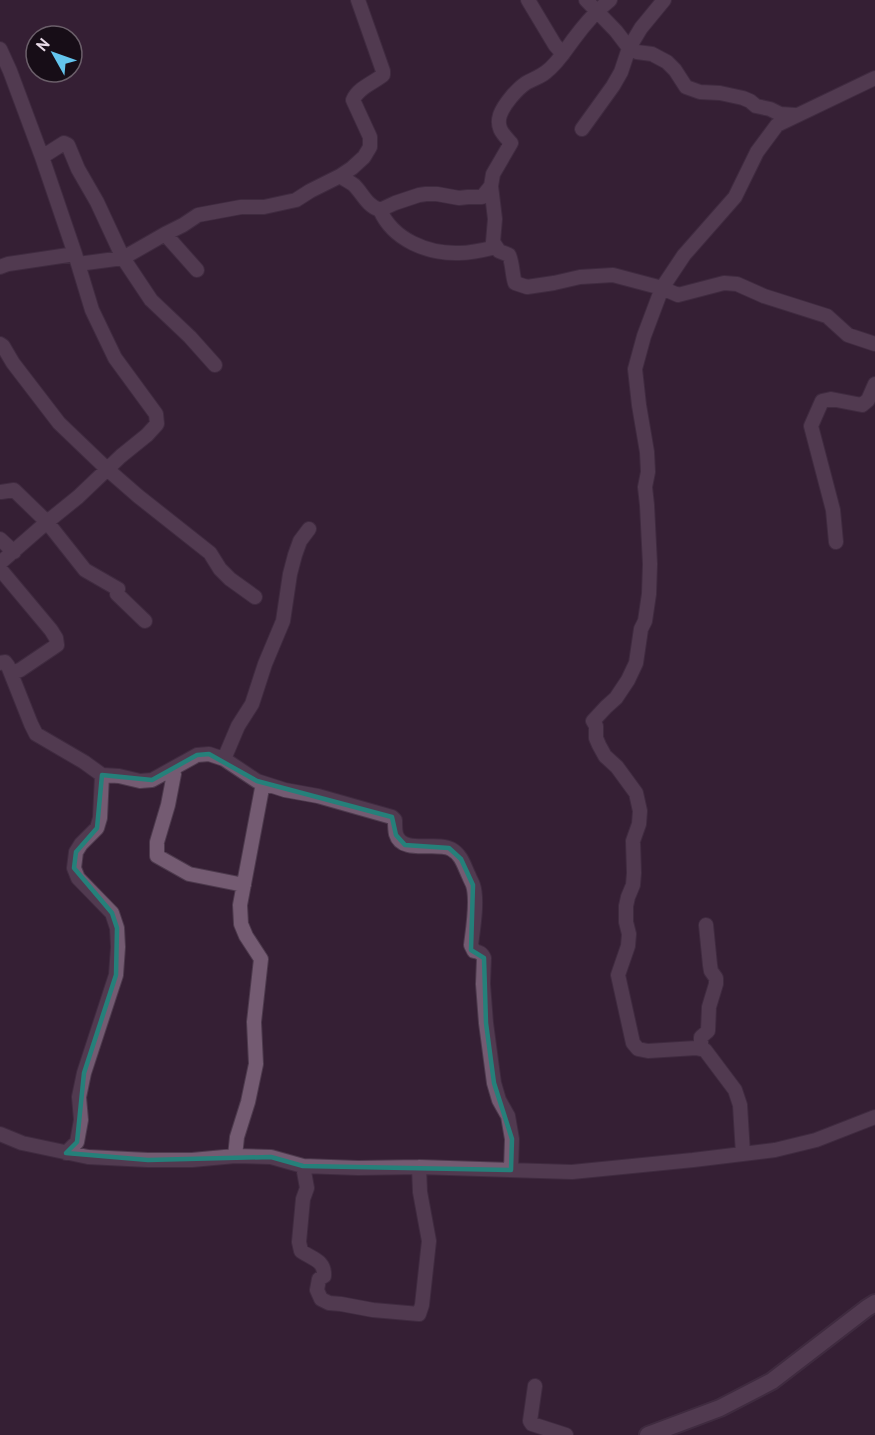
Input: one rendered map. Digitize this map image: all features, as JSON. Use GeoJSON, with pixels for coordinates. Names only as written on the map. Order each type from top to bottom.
{"type":"FeatureCollection","features":[{"type":"Feature","properties":{"kind":"street"},"geometry":{"type":"LineString","coordinates":[[0,267],[8,264],[123,258],[198,215],[241,207],[264,207],[296,200],[352,168],[364,157],[370,147],[370,137],[353,100],[361,89],[383,75],[358,0]]}},
{"type":"Feature","properties":{"kind":"street"},"geometry":{"type":"LineString","coordinates":[[528,0],[555,45],[563,54]]}},
{"type":"Feature","properties":{"kind":"street"},"geometry":{"type":"LineString","coordinates":[[585,0],[616,31],[629,48],[652,54],[667,62],[686,87],[693,91],[743,98],[756,106],[780,114],[797,115]]}},
{"type":"Feature","properties":{"kind":"street"},"geometry":{"type":"LineString","coordinates":[[610,0],[579,32],[548,71],[518,90],[501,114],[499,126],[501,132],[511,142],[493,174],[491,186],[495,219],[494,242],[499,250],[509,255],[513,264],[515,283],[527,287],[580,277],[613,275],[662,288],[678,295],[724,283],[737,284],[764,296],[827,316],[848,335],[875,344]]}},
{"type":"Feature","properties":{"kind":"street"},"geometry":{"type":"LineString","coordinates":[[582,129],[613,86],[621,72],[629,48],[641,28],[664,0]]}},
{"type":"Feature","properties":{"kind":"street"},"geometry":{"type":"LineString","coordinates":[[0,49],[42,157],[92,310],[115,358],[156,414],[157,424],[78,497],[0,563]]}},
{"type":"Feature","properties":{"kind":"street"},"geometry":{"type":"LineString","coordinates":[[743,1154],[740,1105],[735,1090],[709,1054],[701,1048],[648,1051],[638,1049],[633,1043],[618,975],[628,946],[626,906],[633,885],[633,841],[639,824],[640,811],[636,792],[617,767],[605,756],[599,745],[596,738],[596,726],[593,722],[616,698],[636,663],[649,594],[650,564],[645,487],[648,462],[634,369],[662,288],[684,255],[735,196],[757,152],[777,125],[875,78]]}},
{"type":"Feature","properties":{"kind":"street"},"geometry":{"type":"LineString","coordinates":[[42,157],[64,143],[68,145],[123,258],[151,300],[190,337],[214,365]]}},
{"type":"Feature","properties":{"kind":"street"},"geometry":{"type":"LineString","coordinates":[[340,176],[355,186],[374,208],[380,210],[419,195],[482,197],[491,186]]}},
{"type":"Feature","properties":{"kind":"street"},"geometry":{"type":"LineString","coordinates":[[380,210],[385,221],[418,247],[458,254],[496,247]]}},
{"type":"Feature","properties":{"kind":"street"},"geometry":{"type":"LineString","coordinates":[[165,234],[197,270]]}},
{"type":"Feature","properties":{"kind":"street"},"geometry":{"type":"LineString","coordinates":[[0,344],[59,423],[138,496],[210,553],[230,579],[255,597]]}},
{"type":"Feature","properties":{"kind":"street"},"geometry":{"type":"LineString","coordinates":[[836,542],[833,510],[811,426],[822,401],[831,399],[861,405],[868,400],[875,384]]}},
{"type":"Feature","properties":{"kind":"street"},"geometry":{"type":"LineString","coordinates":[[1,492],[14,490],[47,522],[85,570],[118,589],[117,594],[145,621]]}},
{"type":"Feature","properties":{"kind":"street"},"geometry":{"type":"LineString","coordinates":[[224,759],[238,726],[252,704],[265,664],[283,621],[295,555],[300,541],[309,529]]}},
{"type":"Feature","properties":{"kind":"street"},"geometry":{"type":"LineString","coordinates":[[0,539],[14,552]]}},
{"type":"Feature","properties":{"kind":"street"},"geometry":{"type":"LineString","coordinates":[[0,569],[47,625],[56,638],[57,645],[20,670],[11,673]]}},
{"type":"Feature","properties":{"kind":"street"},"geometry":{"type":"LineString","coordinates":[[0,663],[5,662],[11,673],[36,734],[84,762],[102,776],[119,776],[140,782],[152,780],[197,755],[209,754],[224,759],[263,783],[392,817],[395,820],[396,835],[400,841],[405,844],[449,848],[461,859],[473,885],[471,945],[474,951],[483,954],[484,958],[486,1023],[494,1083],[499,1100],[508,1116],[512,1139],[511,1170]]}},
{"type":"Feature","properties":{"kind":"street"},"geometry":{"type":"LineString","coordinates":[[171,770],[174,774],[157,842],[157,856],[189,874],[244,885]]}},
{"type":"Feature","properties":{"kind":"street"},"geometry":{"type":"LineString","coordinates":[[66,1153],[77,1142],[81,1120],[79,1097],[84,1073],[116,975],[117,928],[112,913],[78,878],[74,868],[76,852],[97,828],[100,818],[102,776]]}},
{"type":"Feature","properties":{"kind":"street"},"geometry":{"type":"LineString","coordinates":[[235,1156],[237,1137],[248,1102],[256,1064],[254,1022],[261,959],[241,924],[240,905],[263,783]]}},
{"type":"Feature","properties":{"kind":"street"},"geometry":{"type":"LineString","coordinates":[[701,1048],[701,1037],[708,1031],[709,1007],[716,984],[716,978],[710,965],[706,925]]}},
{"type":"Feature","properties":{"kind":"street"},"geometry":{"type":"LineString","coordinates":[[0,1134],[22,1143],[87,1157],[148,1160],[192,1160],[235,1156],[271,1157],[303,1166],[572,1172],[775,1150],[816,1140],[875,1118]]}},
{"type":"Feature","properties":{"kind":"street"},"geometry":{"type":"LineString","coordinates":[[303,1166],[307,1188],[303,1199],[299,1242],[301,1251],[317,1259],[325,1270],[324,1276],[317,1282],[317,1290],[321,1299],[329,1303],[373,1310],[419,1314],[429,1241],[420,1192],[419,1167]]}},
{"type":"Feature","properties":{"kind":"street"},"geometry":{"type":"LineString","coordinates":[[648,1435],[720,1407],[772,1382],[875,1303]]}},
{"type":"Feature","properties":{"kind":"street"},"geometry":{"type":"LineString","coordinates":[[535,1386],[530,1421],[532,1424],[566,1435]]}},
{"type":"Feature","properties":{"kind":"highlighted area"},"geometry":{"type":"Polygon","coordinates":[[[209,754],[257,781],[392,817],[396,835],[405,845],[449,848],[461,859],[473,885],[471,950],[484,958],[486,1023],[494,1083],[512,1139],[511,1170],[303,1166],[271,1157],[148,1160],[66,1153],[77,1142],[84,1073],[116,975],[117,928],[112,913],[74,868],[76,852],[97,828],[102,775],[152,780],[197,755],[209,754]]]}}]}
